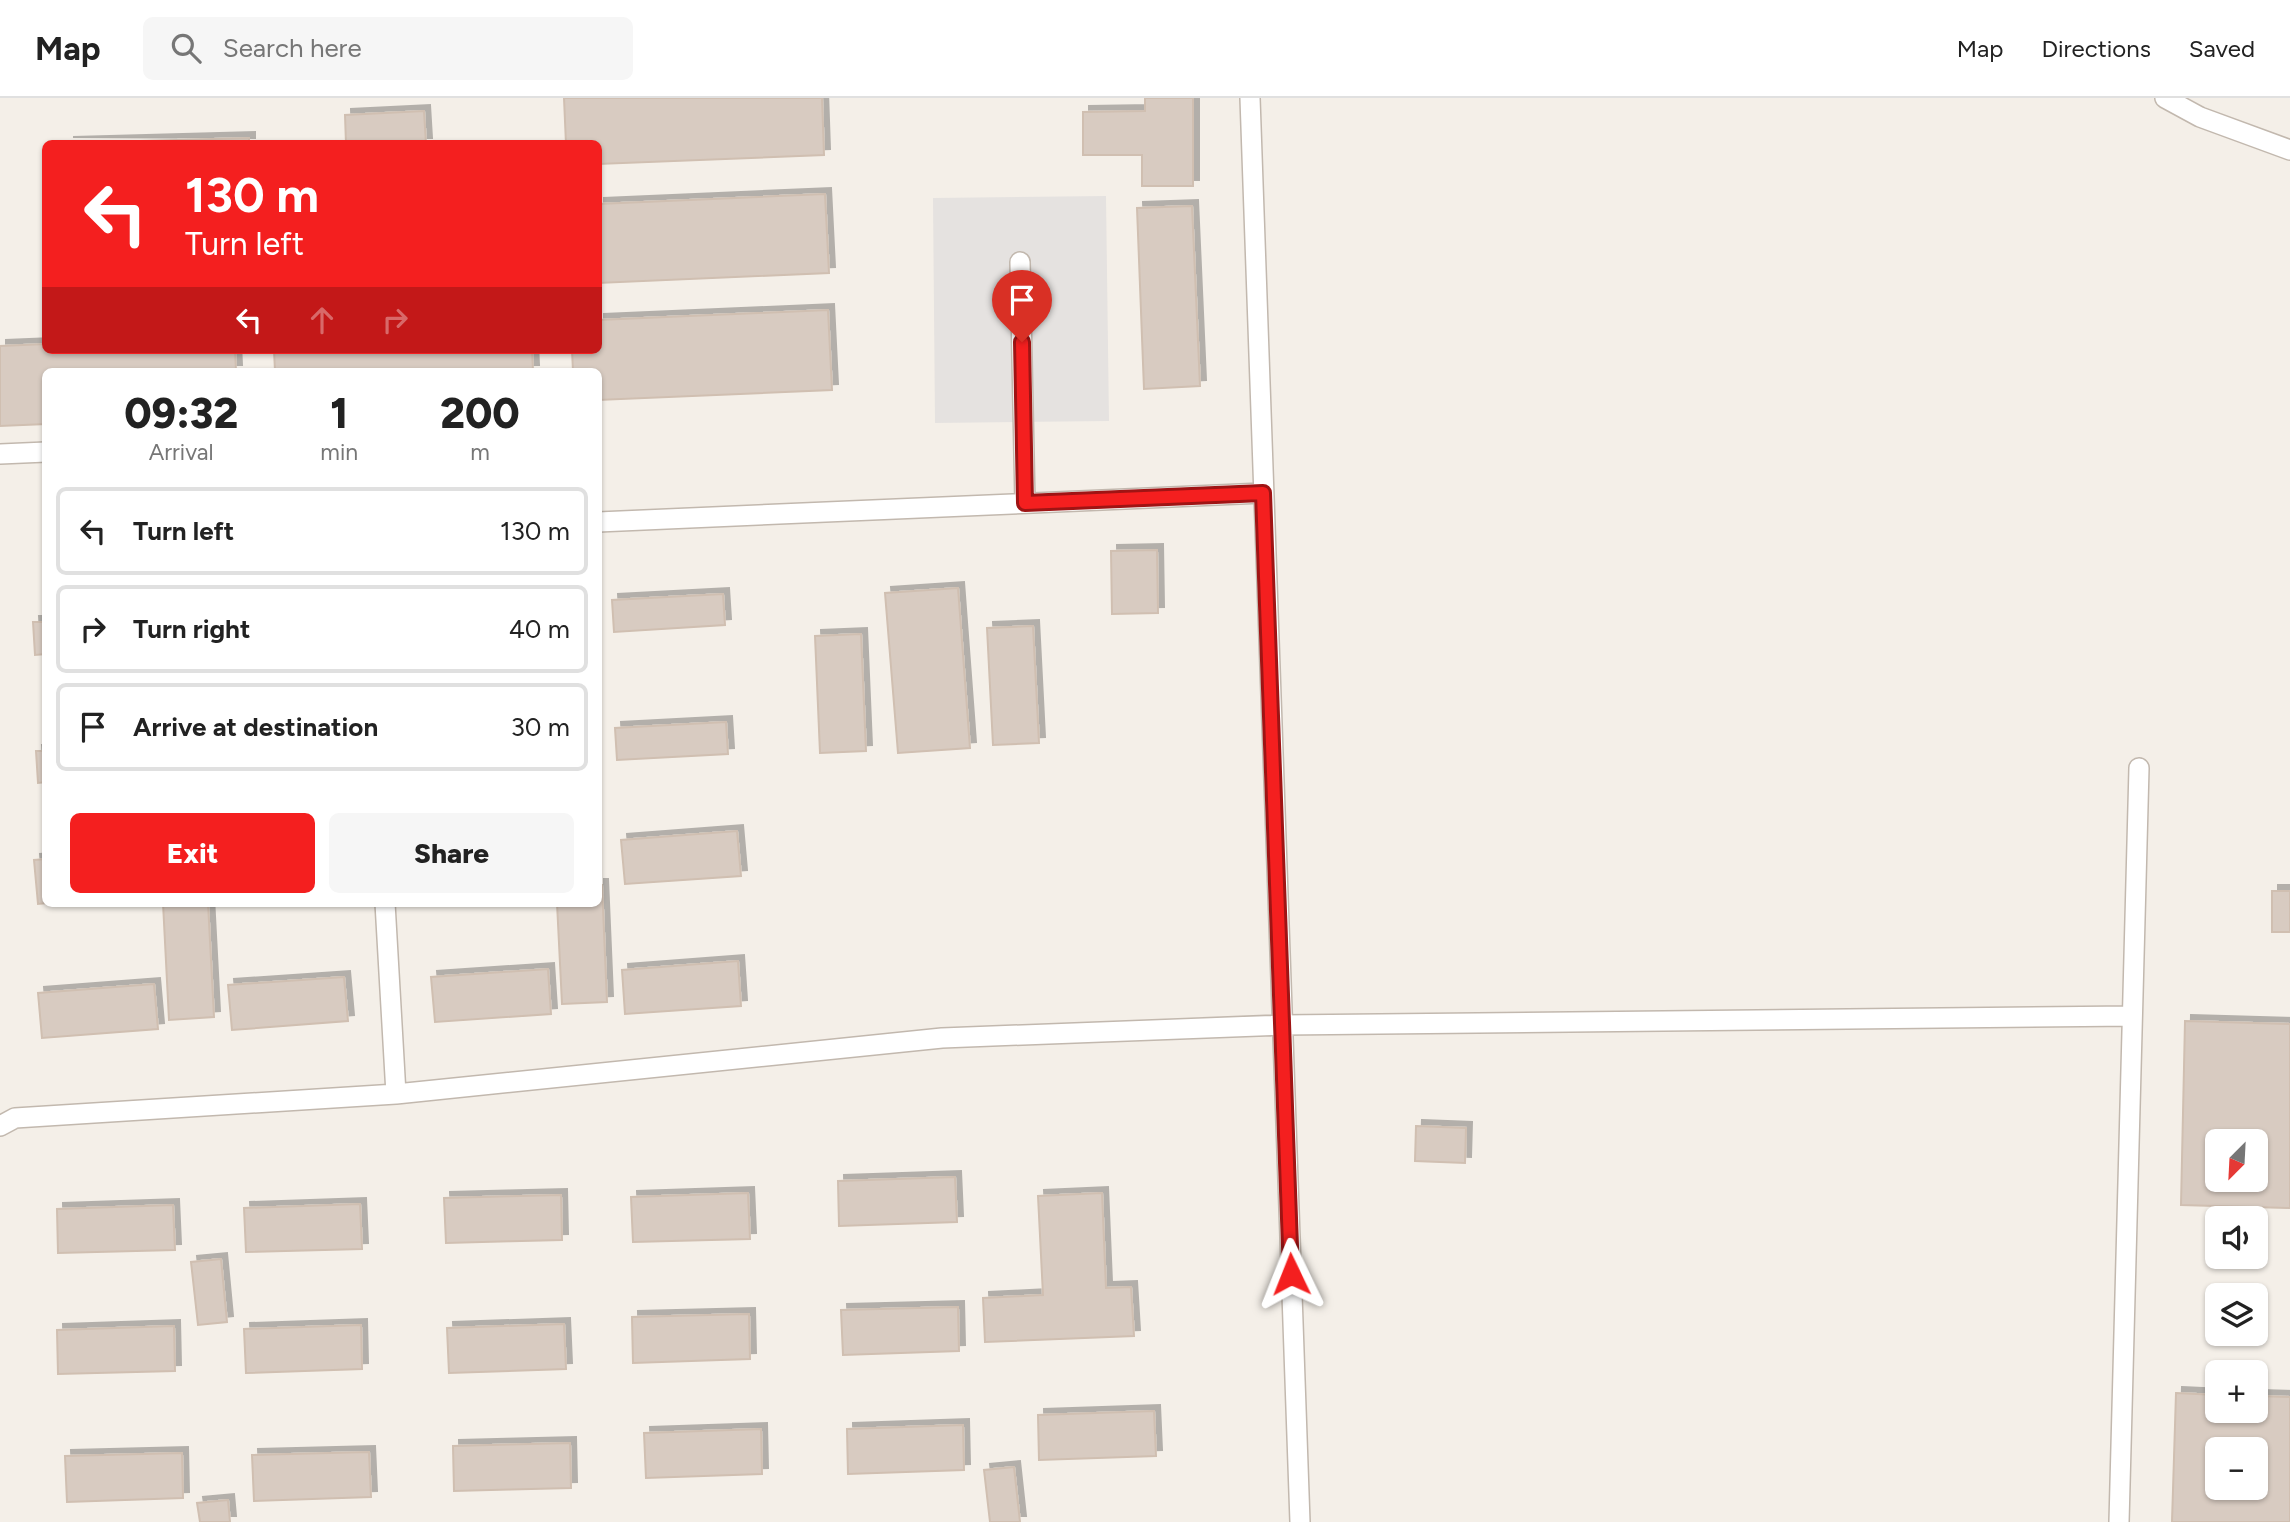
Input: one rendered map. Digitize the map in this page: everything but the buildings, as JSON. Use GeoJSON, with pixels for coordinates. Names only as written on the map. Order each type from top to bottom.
{"type":"FeatureCollection","features":[{"type":"Feature","properties":{"kind":"lane"},"geometry":{"type":"LineString","coordinates":[[1250,98],[1300,1522]]}},
{"type":"Feature","properties":{"kind":"lane"},"geometry":{"type":"LineString","coordinates":[[2165,98],[2200,117],[2290,150]]}},
{"type":"Feature","properties":{"kind":"lane"},"geometry":{"type":"LineString","coordinates":[[1020,262],[1025,503]]}},
{"type":"Feature","properties":{"kind":"lane"},"geometry":{"type":"LineString","coordinates":[[0,454],[42,452]]}},
{"type":"Feature","properties":{"kind":"lane"},"geometry":{"type":"LineString","coordinates":[[602,522],[1263,493]]}},
{"type":"Feature","properties":{"kind":"lane"},"geometry":{"type":"LineString","coordinates":[[2119,1522],[2139,768]]}},
{"type":"Feature","properties":{"kind":"lane"},"geometry":{"type":"LineString","coordinates":[[385,907],[396,1094]]}},
{"type":"Feature","properties":{"kind":"lane"},"geometry":{"type":"LineString","coordinates":[[0,1126],[15,1118],[396,1094],[942,1038],[1282,1026],[2132,1016]]}},
{"type":"Feature","properties":{"kind":"shaded area"},"geometry":{"type":"Polygon","coordinates":[[[1106,196],[1109,421],[935,423],[933,198],[1106,196]]]}},
{"type":"Feature","properties":{"kind":"route"},"geometry":{"type":"LineString","coordinates":[[1022,342],[1025,503],[1263,493],[1291,1274]]}}]}
